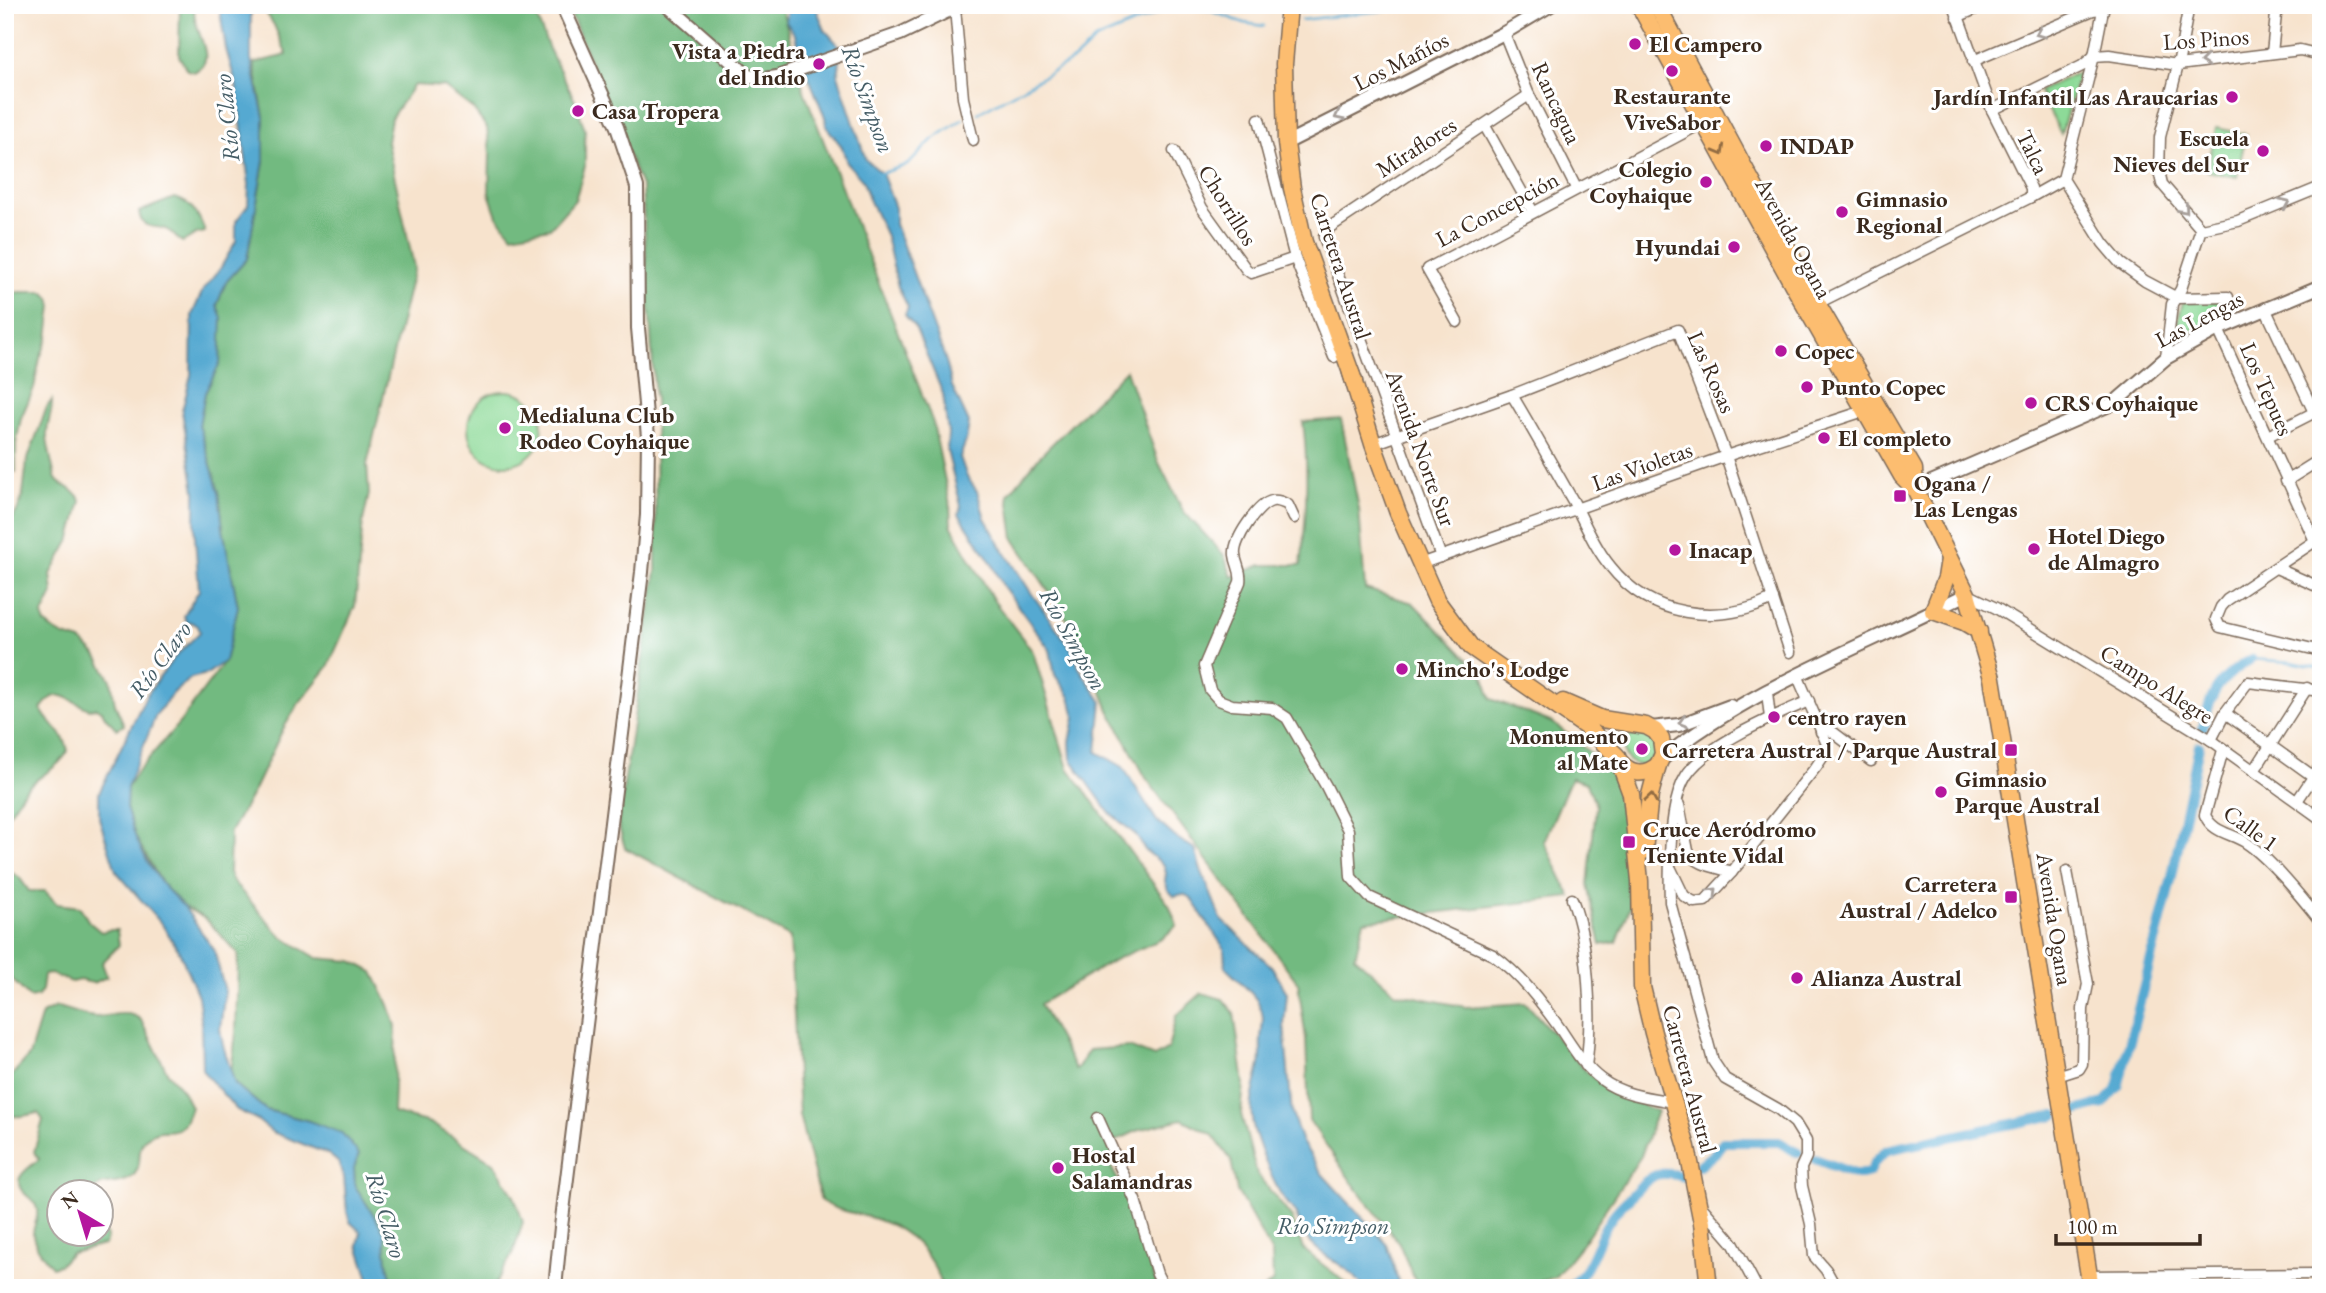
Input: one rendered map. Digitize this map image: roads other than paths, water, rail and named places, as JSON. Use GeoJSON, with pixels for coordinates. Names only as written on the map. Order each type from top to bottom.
{"type":"FeatureCollection","features":[{"type":"Feature","properties":{"kind":"main road","name":"Carretera Austral"},"geometry":{"type":"LineString","coordinates":[[1289,5],[1284,64],[1286,143],[1292,188],[1304,242],[1420,564],[1437,601],[1471,647],[1590,729],[1618,759],[1631,794],[1640,881],[1642,987],[1687,1147],[1698,1203],[1709,1288]]}},
{"type":"Feature","properties":{"kind":"main road","name":"Avenida Ogana"},"geometry":{"type":"LineString","coordinates":[[1639,5],[1710,119],[1871,409],[1914,470],[1915,489],[1967,594],[1979,631],[1997,709],[2090,1282]]}},
{"type":"Feature","properties":{"kind":"main road","name":"Avenida Ogana"},"geometry":{"type":"LineString","coordinates":[[1657,5],[1710,119]]}},
{"type":"Feature","properties":{"kind":"main road"},"geometry":{"type":"LineString","coordinates":[[1949,559],[1946,578],[1933,611],[1964,622],[1979,631]]}},
{"type":"Feature","properties":{"kind":"main road","name":"Carretera Austral"},"geometry":{"type":"LineString","coordinates":[[1527,686],[1602,719],[1644,727]]}},
{"type":"Feature","properties":{"kind":"main road"},"geometry":{"type":"LineString","coordinates":[[1644,727],[1659,734],[1663,744],[1660,762],[1652,770],[1631,772],[1618,759],[1616,744],[1621,734],[1644,727]]}},
{"type":"Feature","properties":{"kind":"main road","name":"Carretera Austral"},"geometry":{"type":"LineString","coordinates":[[1640,881],[1650,795],[1660,762]]}},
{"type":"Feature","properties":{"kind":"street"},"geometry":{"type":"LineString","coordinates":[[555,1288],[642,572],[647,515],[648,448],[638,328],[638,201],[635,174],[597,79],[562,5]]}},
{"type":"Feature","properties":{"kind":"street"},"geometry":{"type":"LineString","coordinates":[[667,5],[748,76],[764,79],[900,34],[957,7],[962,98],[973,140]]}},
{"type":"Feature","properties":{"kind":"street","name":"Los Mañíos"},"geometry":{"type":"LineString","coordinates":[[1269,153],[1504,33],[1551,5]]}},
{"type":"Feature","properties":{"kind":"street","name":"Talca"},"geometry":{"type":"LineString","coordinates":[[1954,5],[1992,110],[2031,188],[2031,197]]}},
{"type":"Feature","properties":{"kind":"street"},"geometry":{"type":"LineString","coordinates":[[1957,17],[1985,5]]}},
{"type":"Feature","properties":{"kind":"street"},"geometry":{"type":"LineString","coordinates":[[2189,5],[2178,65],[2160,137],[2159,171],[2162,184],[2201,229]]}},
{"type":"Feature","properties":{"kind":"street"},"geometry":{"type":"LineString","coordinates":[[2272,53],[2277,5]]}},
{"type":"Feature","properties":{"kind":"street"},"geometry":{"type":"LineString","coordinates":[[1973,61],[2104,7],[2063,179],[2103,243],[2120,263],[2145,281],[2177,299],[2228,297]]}},
{"type":"Feature","properties":{"kind":"street","name":"Rancagua"},"geometry":{"type":"LineString","coordinates":[[1504,33],[1529,94],[1576,188]]}},
{"type":"Feature","properties":{"kind":"street","name":"Los Pinos"},"geometry":{"type":"LineString","coordinates":[[2094,56],[2109,55],[2178,65],[2300,50],[2321,55]]}},
{"type":"Feature","properties":{"kind":"street"},"geometry":{"type":"LineString","coordinates":[[1992,110],[2082,66],[2094,56]]}},
{"type":"Feature","properties":{"kind":"street","name":"Miraflores"},"geometry":{"type":"LineString","coordinates":[[1325,233],[1330,227],[1485,126],[1529,94]]}},
{"type":"Feature","properties":{"kind":"street"},"geometry":{"type":"LineString","coordinates":[[1259,119],[1295,258],[1334,357]]}},
{"type":"Feature","properties":{"kind":"street","name":"La Concepción"},"geometry":{"type":"LineString","coordinates":[[1457,323],[1427,269],[1710,119]]}},
{"type":"Feature","properties":{"kind":"street"},"geometry":{"type":"LineString","coordinates":[[1485,126],[1533,212]]}},
{"type":"Feature","properties":{"kind":"street","name":"Chorrillos"},"geometry":{"type":"LineString","coordinates":[[1174,151],[1202,208],[1246,269],[1251,273],[1295,258]]}},
{"type":"Feature","properties":{"kind":"street"},"geometry":{"type":"LineString","coordinates":[[1812,306],[2063,179]]}},
{"type":"Feature","properties":{"kind":"street"},"geometry":{"type":"LineString","coordinates":[[2201,229],[2238,221],[2320,190]]}},
{"type":"Feature","properties":{"kind":"street"},"geometry":{"type":"LineString","coordinates":[[2166,358],[2172,304],[2177,299],[2201,229]]}},
{"type":"Feature","properties":{"kind":"street","name":"Avenida Norte Sur"},"geometry":{"type":"LineString","coordinates":[[1325,233],[1325,241],[1441,557]]}},
{"type":"Feature","properties":{"kind":"street","name":"Las Lengas"},"geometry":{"type":"LineString","coordinates":[[1915,489],[2115,403],[2166,358],[2218,329],[2321,286]]}},
{"type":"Feature","properties":{"kind":"street"},"geometry":{"type":"LineString","coordinates":[[2265,308],[2316,408],[2268,436]]}},
{"type":"Feature","properties":{"kind":"street","name":"Los Tepues"},"geometry":{"type":"LineString","coordinates":[[2218,329],[2286,481],[2318,539]]}},
{"type":"Feature","properties":{"kind":"street","name":"Las Rosas"},"geometry":{"type":"LineString","coordinates":[[1375,443],[1512,395],[1678,330],[1726,456],[1790,652]]}},
{"type":"Feature","properties":{"kind":"street"},"geometry":{"type":"LineString","coordinates":[[1512,395],[1602,556],[1629,586],[1655,603],[1688,613],[1712,615],[1749,609],[1773,599]]}},
{"type":"Feature","properties":{"kind":"street","name":"Las Violetas"},"geometry":{"type":"LineString","coordinates":[[1420,564],[1726,456],[1871,409]]}},
{"type":"Feature","properties":{"kind":"street"},"geometry":{"type":"LineString","coordinates":[[2286,481],[2321,459]]}},
{"type":"Feature","properties":{"kind":"street"},"geometry":{"type":"LineString","coordinates":[[1294,518],[1288,505],[1276,500],[1268,502],[1244,528],[1235,555],[1241,574],[1240,582],[1204,666],[1210,690],[1219,701],[1272,709],[1286,718],[1348,830],[1351,877],[1369,897],[1493,955],[1511,968],[1545,1007],[1586,1066],[1603,1081],[1633,1095],[1674,1102]]}},
{"type":"Feature","properties":{"kind":"street"},"geometry":{"type":"LineString","coordinates":[[2318,539],[2227,600],[2218,614],[2217,624],[2220,627],[2321,651]]}},
{"type":"Feature","properties":{"kind":"street"},"geometry":{"type":"LineString","coordinates":[[2276,568],[2321,588]]}},
{"type":"Feature","properties":{"kind":"street"},"geometry":{"type":"LineString","coordinates":[[1644,727],[1679,725],[1764,693],[1967,594]]}},
{"type":"Feature","properties":{"kind":"street","name":"Campo Alegre"},"geometry":{"type":"LineString","coordinates":[[1967,594],[1996,608],[2211,740],[2321,819]]}},
{"type":"Feature","properties":{"kind":"street"},"geometry":{"type":"LineString","coordinates":[[1670,865],[1684,896],[1694,902],[1705,901],[1732,872],[1816,767],[1826,752],[1827,744],[1798,677]]}},
{"type":"Feature","properties":{"kind":"street"},"geometry":{"type":"LineString","coordinates":[[2211,740],[2225,713],[2248,681],[2321,691]]}},
{"type":"Feature","properties":{"kind":"street"},"geometry":{"type":"LineString","coordinates":[[2254,771],[2307,688]]}},
{"type":"Feature","properties":{"kind":"street"},"geometry":{"type":"LineString","coordinates":[[1764,693],[1770,718]]}},
{"type":"Feature","properties":{"kind":"street"},"geometry":{"type":"LineString","coordinates":[[1660,762],[1703,728],[1764,693]]}},
{"type":"Feature","properties":{"kind":"street"},"geometry":{"type":"LineString","coordinates":[[1809,701],[1770,718],[1709,753],[1687,773],[1677,794],[1670,865],[1670,902],[1709,1052],[1725,1079],[1778,1109],[1795,1123],[1806,1141],[1806,1157],[1801,1168],[1802,1186],[1811,1224],[1814,1256],[1836,1288]]}},
{"type":"Feature","properties":{"kind":"street"},"geometry":{"type":"LineString","coordinates":[[2225,713],[2317,779]]}},
{"type":"Feature","properties":{"kind":"street"},"geometry":{"type":"LineString","coordinates":[[1821,732],[1830,730],[1871,761]]}},
{"type":"Feature","properties":{"kind":"street","name":"Calle 1"},"geometry":{"type":"LineString","coordinates":[[2224,750],[2204,815],[2208,824],[2246,842],[2321,922]]}},
{"type":"Feature","properties":{"kind":"street"},"geometry":{"type":"LineString","coordinates":[[2297,801],[2317,779],[2321,765]]}},
{"type":"Feature","properties":{"kind":"street"},"geometry":{"type":"LineString","coordinates":[[1677,794],[1688,851],[1692,858],[1732,872]]}},
{"type":"Feature","properties":{"kind":"street"},"geometry":{"type":"LineString","coordinates":[[2057,1076],[2079,1069],[2082,1064],[2083,1009],[2088,984],[2067,871]]}},
{"type":"Feature","properties":{"kind":"street"},"geometry":{"type":"LineString","coordinates":[[1572,899],[1578,914],[1586,963],[1590,1042],[1586,1066]]}},
{"type":"Feature","properties":{"kind":"street"},"geometry":{"type":"LineString","coordinates":[[1097,1118],[1135,1200],[1157,1274],[1164,1288]]}},
{"type":"Feature","properties":{"kind":"street"},"geometry":{"type":"LineString","coordinates":[[1698,1203],[1716,1220],[1733,1243],[1757,1288]]}},
{"type":"Feature","properties":{"kind":"street"},"geometry":{"type":"LineString","coordinates":[[2090,1282],[2321,1274]]}},
{"type":"Feature","properties":{"kind":"water"},"geometry":{"type":"Polygon","coordinates":[[[219,5],[251,5],[251,59],[264,117],[264,161],[247,259],[226,282],[217,305],[222,318],[220,363],[205,393],[199,425],[219,492],[238,607],[225,661],[207,674],[191,678],[172,694],[156,715],[127,787],[126,808],[147,861],[214,950],[225,991],[220,1029],[235,1084],[266,1110],[342,1133],[359,1154],[354,1168],[355,1186],[384,1231],[387,1262],[394,1288],[372,1288],[358,1245],[361,1232],[350,1222],[347,1212],[344,1177],[338,1162],[328,1154],[272,1132],[256,1119],[237,1110],[202,1069],[198,996],[180,953],[161,923],[116,871],[99,818],[99,793],[146,696],[173,659],[200,632],[198,626],[187,623],[184,616],[199,590],[195,491],[182,411],[191,375],[192,315],[203,290],[220,269],[236,241],[236,221],[248,205],[249,184],[236,84],[226,49],[219,5]]]}},
{"type":"Feature","properties":{"kind":"water","name":"Río Simpson"},"geometry":{"type":"Polygon","coordinates":[[[788,5],[815,5],[825,30],[842,49],[838,75],[866,160],[882,173],[895,208],[895,224],[946,361],[952,386],[969,423],[960,457],[967,477],[977,491],[985,518],[1032,594],[1071,648],[1080,669],[1102,702],[1097,752],[1123,767],[1157,821],[1175,837],[1195,849],[1221,919],[1272,967],[1287,993],[1284,1025],[1292,1114],[1302,1142],[1323,1175],[1387,1244],[1400,1288],[1364,1288],[1346,1269],[1311,1244],[1306,1236],[1273,1179],[1255,1133],[1251,1106],[1261,1062],[1263,1020],[1258,1002],[1225,967],[1224,948],[1190,897],[1183,894],[1174,896],[1168,890],[1164,865],[1145,850],[1136,835],[1109,812],[1071,759],[1070,742],[1075,717],[1070,697],[1055,675],[1050,650],[1003,586],[991,562],[959,514],[961,506],[947,451],[948,433],[943,394],[916,329],[905,315],[908,307],[898,287],[886,236],[863,181],[847,163],[842,147],[826,126],[795,35],[786,22],[788,5]]]}},
{"type":"Feature","properties":{"kind":"waterway"},"geometry":{"type":"LineString","coordinates":[[1301,20],[1431,5]]}},
{"type":"Feature","properties":{"kind":"waterway"},"geometry":{"type":"LineString","coordinates":[[978,113],[1075,59],[1095,40],[1163,11],[1192,8],[1208,10],[1244,23],[1264,26]]}},
{"type":"Feature","properties":{"kind":"waterway"},"geometry":{"type":"LineString","coordinates":[[880,174],[909,164],[932,140],[963,119]]}},
{"type":"Feature","properties":{"kind":"waterway"},"geometry":{"type":"LineString","coordinates":[[2251,659],[2291,662],[2321,668]]}},
{"type":"Feature","properties":{"kind":"waterway"},"geometry":{"type":"LineString","coordinates":[[2203,728],[2209,704],[2218,687],[2231,673],[2251,659]]}},
{"type":"Feature","properties":{"kind":"waterway"},"geometry":{"type":"LineString","coordinates":[[2072,1112],[2104,1103],[2118,1087],[2171,881],[2199,746]]}},
{"type":"Feature","properties":{"kind":"waterway"},"geometry":{"type":"LineString","coordinates":[[1815,1159],[1857,1175],[1870,1172],[1874,1163],[1887,1150],[2055,1115]]}},
{"type":"Feature","properties":{"kind":"waterway"},"geometry":{"type":"LineString","coordinates":[[1699,1166],[1715,1153],[1723,1142],[1779,1142],[1798,1153]]}},
{"type":"Feature","properties":{"kind":"waterway"},"geometry":{"type":"LineString","coordinates":[[1566,1288],[1575,1282],[1588,1265],[1614,1214],[1641,1186],[1657,1175],[1685,1177]]}},
{"type":"Feature","properties":{"kind":"place","name":"El Campero"},"geometry":{"type":"Point","coordinates":[1635,44]}},
{"type":"Feature","properties":{"kind":"place","name":"Vista a Piedra del Indio"},"geometry":{"type":"Point","coordinates":[819,64]}},
{"type":"Feature","properties":{"kind":"place","name":"Restaurante ViveSabor"},"geometry":{"type":"Point","coordinates":[1672,71]}},
{"type":"Feature","properties":{"kind":"place","name":"Jardín Infantil Las Araucarias"},"geometry":{"type":"Point","coordinates":[2232,97]}},
{"type":"Feature","properties":{"kind":"place","name":"Casa Tropera"},"geometry":{"type":"Point","coordinates":[578,111]}},
{"type":"Feature","properties":{"kind":"place","name":"INDAP"},"geometry":{"type":"Point","coordinates":[1766,146]}},
{"type":"Feature","properties":{"kind":"place","name":"Escuela Nieves del Sur"},"geometry":{"type":"Point","coordinates":[2263,151]}},
{"type":"Feature","properties":{"kind":"place","name":"Colegio Coyhaique"},"geometry":{"type":"Point","coordinates":[1706,182]}},
{"type":"Feature","properties":{"kind":"place","name":"Gimnasio Regional"},"geometry":{"type":"Point","coordinates":[1842,212]}},
{"type":"Feature","properties":{"kind":"place","name":"Hyundai"},"geometry":{"type":"Point","coordinates":[1734,247]}},
{"type":"Feature","properties":{"kind":"place","name":"Copec"},"geometry":{"type":"Point","coordinates":[1781,351]}},
{"type":"Feature","properties":{"kind":"place","name":"Punto Copec"},"geometry":{"type":"Point","coordinates":[1807,387]}},
{"type":"Feature","properties":{"kind":"place","name":"CRS Coyhaique"},"geometry":{"type":"Point","coordinates":[2031,403]}},
{"type":"Feature","properties":{"kind":"place","name":"Medialuna Club Rodeo Coyhaique"},"geometry":{"type":"Point","coordinates":[505,428]}},
{"type":"Feature","properties":{"kind":"place","name":"El completo"},"geometry":{"type":"Point","coordinates":[1824,438]}},
{"type":"Feature","properties":{"kind":"place","name":"Ogana / Las Lengas"},"geometry":{"type":"Point","coordinates":[1900,496]}},
{"type":"Feature","properties":{"kind":"place","name":"Hotel Diego de Almagro"},"geometry":{"type":"Point","coordinates":[2034,549]}},
{"type":"Feature","properties":{"kind":"place","name":"Inacap"},"geometry":{"type":"Point","coordinates":[1675,550]}},
{"type":"Feature","properties":{"kind":"place","name":"Mincho's Lodge"},"geometry":{"type":"Point","coordinates":[1402,669]}},
{"type":"Feature","properties":{"kind":"place","name":"centro rayen"},"geometry":{"type":"Point","coordinates":[1774,717]}},
{"type":"Feature","properties":{"kind":"place","name":"Monumento al Mate"},"geometry":{"type":"Point","coordinates":[1642,749]}},
{"type":"Feature","properties":{"kind":"place","name":"Carretera Austral / Parque Austral"},"geometry":{"type":"Point","coordinates":[2011,750]}},
{"type":"Feature","properties":{"kind":"place","name":"Gimnasio Parque Austral"},"geometry":{"type":"Point","coordinates":[1941,792]}},
{"type":"Feature","properties":{"kind":"place","name":"Cruce Aeródromo Teniente Vidal"},"geometry":{"type":"Point","coordinates":[1629,842]}},
{"type":"Feature","properties":{"kind":"place","name":"Carretera Austral / Adelco"},"geometry":{"type":"Point","coordinates":[2011,897]}},
{"type":"Feature","properties":{"kind":"place","name":"Alianza Austral"},"geometry":{"type":"Point","coordinates":[1797,978]}},
{"type":"Feature","properties":{"kind":"place","name":"Hostal Salamandras"},"geometry":{"type":"Point","coordinates":[1058,1168]}},
{"type":"Feature","properties":{"kind":"water label","name":"Río Claro"},"geometry":{"type":"Point","coordinates":[227,118]}},
{"type":"Feature","properties":{"kind":"water label","name":"Río Claro"},"geometry":{"type":"Point","coordinates":[160,660]}},
{"type":"Feature","properties":{"kind":"water label","name":"Río Claro"},"geometry":{"type":"Point","coordinates":[386,1215]}}]}
